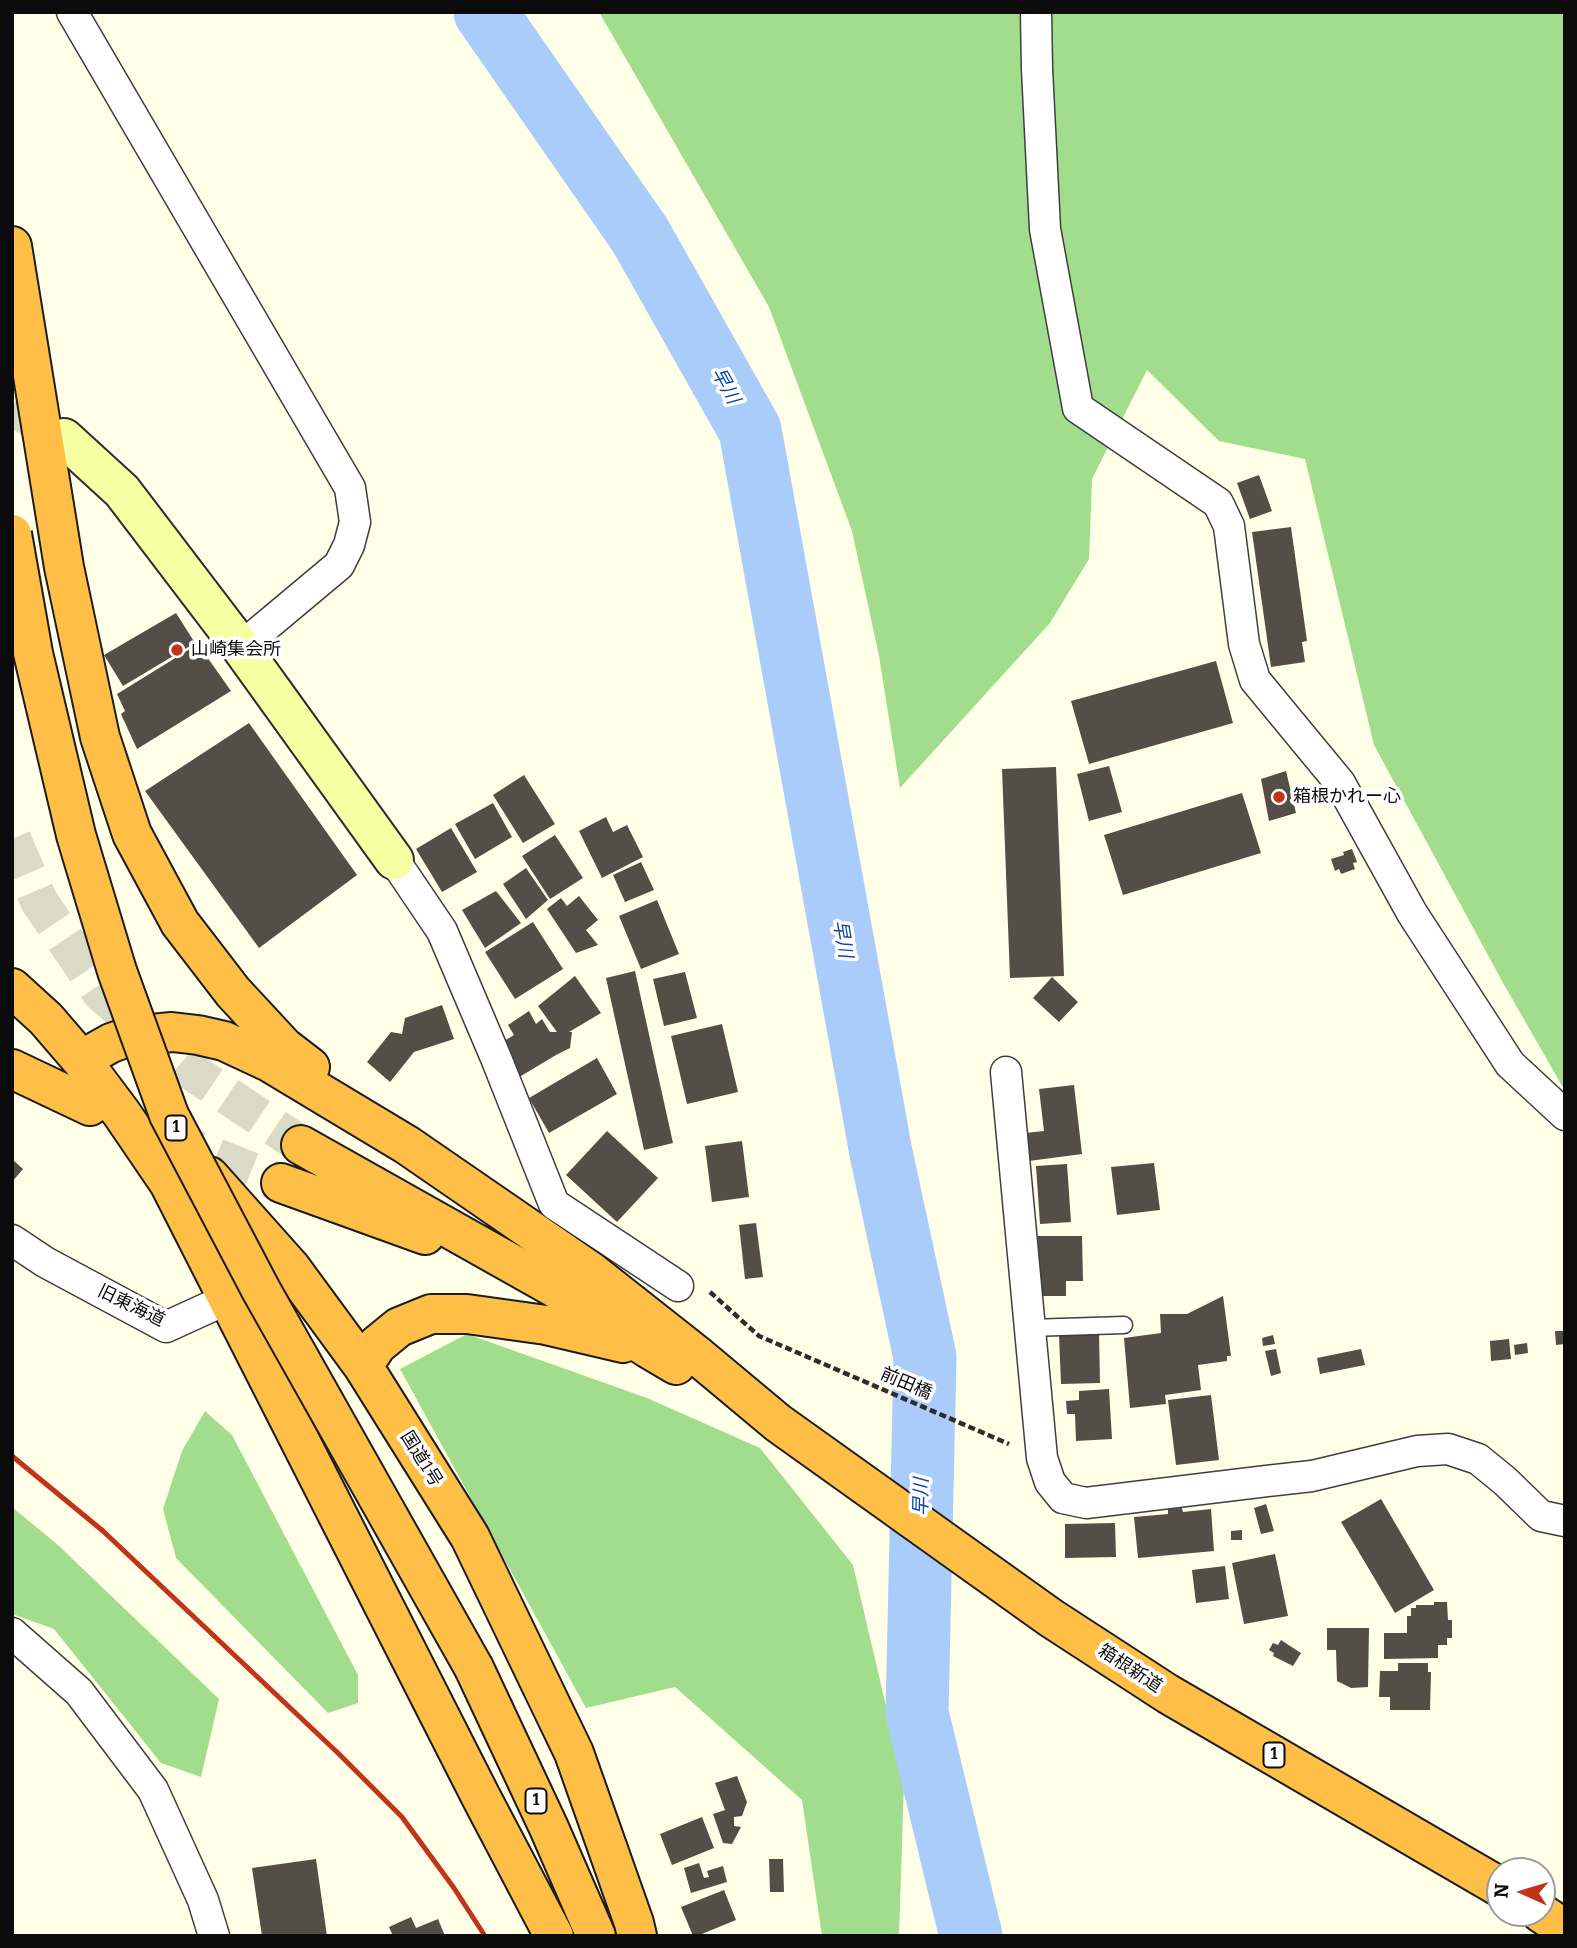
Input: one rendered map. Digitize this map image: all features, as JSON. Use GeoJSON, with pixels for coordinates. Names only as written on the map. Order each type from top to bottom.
{"type":"FeatureCollection","features":[{"type":"Feature","properties":{"kind":"highway","name":"1"},"geometry":{"type":"LineString","coordinates":[[12,246],[64,567],[100,737],[132,834],[180,923],[233,992],[284,1047],[407,1145]]}},
{"type":"Feature","properties":{"kind":"highway","name":"1"},"geometry":{"type":"LineString","coordinates":[[12,534],[33,653],[76,835],[117,971],[169,1115],[261,1290],[474,1668],[596,1936]]}},
{"type":"Feature","properties":{"kind":"highway","name":"国道1号"},"geometry":{"type":"LineString","coordinates":[[12,988],[46,1019],[83,1062],[169,1183],[554,1936]]}},
{"type":"Feature","properties":{"kind":"highway","name":"1"},"geometry":{"type":"LineString","coordinates":[[83,1062],[103,1047],[131,1036],[172,1032],[224,1041],[269,1062],[407,1145],[590,1271],[778,1423]]}},
{"type":"Feature","properties":{"kind":"highway","name":"国道1号"},"geometry":{"type":"LineString","coordinates":[[83,1062],[164,1127],[291,1268],[363,1366],[470,1537],[574,1753],[637,1936]]}},
{"type":"Feature","properties":{"kind":"highway"},"geometry":{"type":"LineString","coordinates":[[12,1069],[90,1106]]}},
{"type":"Feature","properties":{"kind":"highway","name":"1"},"geometry":{"type":"LineString","coordinates":[[301,1144],[555,1288],[649,1349],[778,1423]]}},
{"type":"Feature","properties":{"kind":"highway","name":"1"},"geometry":{"type":"LineString","coordinates":[[281,1183],[400,1227],[504,1260]]}},
{"type":"Feature","properties":{"kind":"highway","name":"1"},"geometry":{"type":"LineString","coordinates":[[363,1366],[377,1345],[399,1327],[431,1314],[467,1314],[546,1325],[649,1349]]}},
{"type":"Feature","properties":{"kind":"highway","name":"箱根新道"},"geometry":{"type":"LineString","coordinates":[[778,1423],[1051,1618],[1168,1693],[1486,1879]]}},
{"type":"Feature","properties":{"kind":"street"},"geometry":{"type":"LineString","coordinates":[[72,12],[350,488],[355,522],[349,545],[339,565],[241,647]]}},
{"type":"Feature","properties":{"kind":"street"},"geometry":{"type":"LineString","coordinates":[[1036,12],[1045,229],[1078,408],[1218,503],[1229,526],[1244,644],[1255,680],[1340,783],[1412,912],[1510,1064],[1565,1115]]}},
{"type":"Feature","properties":{"kind":"street"},"geometry":{"type":"LineString","coordinates":[[64,438],[122,491],[241,647],[442,931],[554,1204],[678,1286]]}},
{"type":"Feature","properties":{"kind":"street"},"geometry":{"type":"LineString","coordinates":[[1006,1072],[1042,1458],[1050,1482],[1063,1499],[1086,1503],[1311,1476],[1417,1451],[1448,1449],[1478,1459],[1541,1516],[1565,1521]]}},
{"type":"Feature","properties":{"kind":"street","name":"旧東海道"},"geometry":{"type":"LineString","coordinates":[[12,1240],[45,1262],[166,1327],[291,1268]]}},
{"type":"Feature","properties":{"kind":"street"},"geometry":{"type":"LineString","coordinates":[[12,1633],[79,1692],[153,1790],[203,1899],[214,1936]]}},
{"type":"Feature","properties":{"kind":"lane"},"geometry":{"type":"LineString","coordinates":[[1029,1328],[1124,1325]]}},
{"type":"Feature","properties":{"kind":"path","name":"前田橋"},"geometry":{"type":"LineString","coordinates":[[678,1286],[706,1289],[759,1336],[1042,1458]]}},
{"type":"Feature","properties":{"kind":"green space"},"geometry":{"type":"Polygon","coordinates":[[[599,12],[1565,12],[1565,1091],[1374,745],[1305,459],[1219,441],[1147,370],[1092,479],[1089,559],[1050,623],[900,788],[879,656],[852,531],[769,307],[599,12]]]}},
{"type":"Feature","properties":{"kind":"green space"},"geometry":{"type":"Polygon","coordinates":[[[467,1334],[647,1398],[760,1448],[853,1565],[904,1783],[899,1936],[822,1936],[802,1800],[675,1687],[586,1708],[400,1369],[467,1334]]]}},
{"type":"Feature","properties":{"kind":"green space"},"geometry":{"type":"Polygon","coordinates":[[[205,1411],[232,1435],[358,1675],[358,1703],[328,1713],[176,1558],[163,1509],[182,1451],[205,1411]]]}},
{"type":"Feature","properties":{"kind":"green space"},"geometry":{"type":"Polygon","coordinates":[[[12,1507],[58,1545],[219,1699],[201,1777],[161,1763],[54,1629],[12,1614],[12,1507]]]}},
{"type":"Feature","properties":{"kind":"building"},"geometry":{"type":"Polygon","coordinates":[[[1259,475],[1272,511],[1250,519],[1237,483],[1259,475]]]}},
{"type":"Feature","properties":{"kind":"building"},"geometry":{"type":"Polygon","coordinates":[[[1291,527],[1307,641],[1302,642],[1305,662],[1271,667],[1252,532],[1291,527]]]}},
{"type":"Feature","properties":{"kind":"building"},"geometry":{"type":"Polygon","coordinates":[[[176,613],[195,643],[123,686],[104,655],[176,613]]]}},
{"type":"Feature","properties":{"kind":"building"},"geometry":{"type":"Polygon","coordinates":[[[198,644],[231,691],[137,749],[121,714],[125,711],[117,694],[198,644]]]}},
{"type":"Feature","properties":{"kind":"building"},"geometry":{"type":"Polygon","coordinates":[[[1216,661],[1233,723],[1089,764],[1071,701],[1216,661]]]}},
{"type":"Feature","properties":{"kind":"building"},"geometry":{"type":"Polygon","coordinates":[[[249,723],[357,875],[259,948],[145,791],[249,723]]]}},
{"type":"Feature","properties":{"kind":"building"},"geometry":{"type":"Polygon","coordinates":[[[1109,766],[1122,812],[1089,821],[1077,774],[1109,766]]]}},
{"type":"Feature","properties":{"kind":"building"},"geometry":{"type":"Polygon","coordinates":[[[1056,767],[1064,976],[1010,978],[1002,769],[1056,767]]]}},
{"type":"Feature","properties":{"kind":"building"},"geometry":{"type":"Polygon","coordinates":[[[1286,771],[1296,813],[1269,821],[1261,779],[1286,771]]]}},
{"type":"Feature","properties":{"kind":"building"},"geometry":{"type":"Polygon","coordinates":[[[524,775],[555,824],[523,843],[493,795],[524,775]]]}},
{"type":"Feature","properties":{"kind":"building"},"geometry":{"type":"Polygon","coordinates":[[[1242,793],[1261,853],[1123,895],[1104,835],[1242,793]]]}},
{"type":"Feature","properties":{"kind":"building"},"geometry":{"type":"Polygon","coordinates":[[[493,803],[512,837],[475,859],[455,824],[493,803]]]}},
{"type":"Feature","properties":{"kind":"building"},"geometry":{"type":"Polygon","coordinates":[[[606,817],[613,832],[627,825],[643,857],[602,878],[579,831],[606,817]]]}},
{"type":"Feature","properties":{"kind":"building"},"geometry":{"type":"Polygon","coordinates":[[[451,828],[477,872],[442,892],[416,849],[451,828]]]}},
{"type":"Feature","properties":{"kind":"building"},"geometry":{"type":"Polygon","coordinates":[[[555,835],[583,878],[550,899],[522,856],[555,835]]]}},
{"type":"Feature","properties":{"kind":"building"},"geometry":{"type":"Polygon","coordinates":[[[1352,849],[1357,862],[1353,863],[1355,869],[1341,874],[1339,869],[1335,871],[1331,859],[1352,849]]]}},
{"type":"Feature","properties":{"kind":"building"},"geometry":{"type":"Polygon","coordinates":[[[641,862],[654,890],[625,902],[613,875],[641,862]]]}},
{"type":"Feature","properties":{"kind":"building"},"geometry":{"type":"Polygon","coordinates":[[[526,868],[548,900],[526,919],[503,884],[526,868]]]}},
{"type":"Feature","properties":{"kind":"building"},"geometry":{"type":"Polygon","coordinates":[[[496,891],[521,923],[485,948],[462,910],[496,891]]]}},
{"type":"Feature","properties":{"kind":"building"},"geometry":{"type":"Polygon","coordinates":[[[579,896],[598,920],[586,930],[598,945],[576,953],[547,909],[561,898],[567,906],[579,896]]]}},
{"type":"Feature","properties":{"kind":"building"},"geometry":{"type":"Polygon","coordinates":[[[657,900],[679,954],[641,969],[619,916],[657,900]]]}},
{"type":"Feature","properties":{"kind":"building"},"geometry":{"type":"Polygon","coordinates":[[[533,922],[563,969],[515,999],[485,952],[533,922]]]}},
{"type":"Feature","properties":{"kind":"building"},"geometry":{"type":"Polygon","coordinates":[[[635,971],[673,1143],[644,1150],[606,978],[635,971]]]}},
{"type":"Feature","properties":{"kind":"building"},"geometry":{"type":"Polygon","coordinates":[[[685,972],[697,1018],[664,1026],[653,979],[685,972]]]}},
{"type":"Feature","properties":{"kind":"building"},"geometry":{"type":"Polygon","coordinates":[[[575,976],[601,1013],[569,1032],[572,1032],[570,1048],[516,1079],[504,1041],[514,1035],[508,1025],[529,1011],[536,1024],[542,1019],[550,1032],[557,1032],[538,1006],[575,976]]]}},
{"type":"Feature","properties":{"kind":"building"},"geometry":{"type":"Polygon","coordinates":[[[1052,977],[1078,1002],[1059,1022],[1033,998],[1052,977]]]}},
{"type":"Feature","properties":{"kind":"building"},"geometry":{"type":"Polygon","coordinates":[[[442,1005],[454,1039],[414,1052],[390,1082],[367,1062],[391,1032],[402,1034],[405,1018],[442,1005]]]}},
{"type":"Feature","properties":{"kind":"building"},"geometry":{"type":"Polygon","coordinates":[[[722,1024],[738,1092],[687,1104],[671,1036],[722,1024]]]}},
{"type":"Feature","properties":{"kind":"building"},"geometry":{"type":"Polygon","coordinates":[[[597,1058],[617,1094],[549,1133],[529,1098],[597,1058]]]}},
{"type":"Feature","properties":{"kind":"building"},"geometry":{"type":"Polygon","coordinates":[[[1074,1085],[1082,1154],[1029,1161],[1025,1133],[1044,1131],[1039,1089],[1074,1085]]]}},
{"type":"Feature","properties":{"kind":"building"},"geometry":{"type":"Polygon","coordinates":[[[607,1131],[658,1178],[617,1222],[566,1175],[607,1131]]]}},
{"type":"Feature","properties":{"kind":"building"},"geometry":{"type":"Polygon","coordinates":[[[742,1141],[749,1197],[712,1202],[705,1146],[742,1141]]]}},
{"type":"Feature","properties":{"kind":"building"},"geometry":{"type":"Polygon","coordinates":[[[12,1159],[23,1169],[12,1182],[12,1159]]]}},
{"type":"Feature","properties":{"kind":"building"},"geometry":{"type":"Polygon","coordinates":[[[1154,1163],[1160,1210],[1117,1215],[1111,1167],[1154,1163]]]}},
{"type":"Feature","properties":{"kind":"building"},"geometry":{"type":"Polygon","coordinates":[[[1067,1164],[1071,1222],[1040,1224],[1036,1166],[1067,1164]]]}},
{"type":"Feature","properties":{"kind":"building"},"geometry":{"type":"Polygon","coordinates":[[[756,1223],[763,1277],[745,1279],[739,1225],[756,1223]]]}},
{"type":"Feature","properties":{"kind":"building"},"geometry":{"type":"Polygon","coordinates":[[[1038,1236],[1082,1236],[1083,1281],[1066,1281],[1066,1296],[1039,1296],[1038,1236]]]}},
{"type":"Feature","properties":{"kind":"building"},"geometry":{"type":"Polygon","coordinates":[[[1223,1296],[1231,1356],[1227,1356],[1227,1361],[1198,1365],[1201,1390],[1165,1395],[1166,1404],[1130,1408],[1124,1338],[1161,1333],[1160,1314],[1187,1314],[1223,1296]]]}},
{"type":"Feature","properties":{"kind":"building"},"geometry":{"type":"Polygon","coordinates":[[[1555,1331],[1565,1331],[1565,1344],[1556,1345],[1555,1331]]]}},
{"type":"Feature","properties":{"kind":"building"},"geometry":{"type":"Polygon","coordinates":[[[1099,1333],[1100,1383],[1061,1384],[1059,1335],[1099,1333]]]}},
{"type":"Feature","properties":{"kind":"building"},"geometry":{"type":"Polygon","coordinates":[[[1273,1335],[1275,1344],[1263,1346],[1262,1338],[1273,1335]]]}},
{"type":"Feature","properties":{"kind":"building"},"geometry":{"type":"Polygon","coordinates":[[[1509,1339],[1511,1359],[1491,1361],[1490,1341],[1509,1339]]]}},
{"type":"Feature","properties":{"kind":"building"},"geometry":{"type":"Polygon","coordinates":[[[1527,1343],[1528,1353],[1515,1355],[1514,1345],[1527,1343]]]}},
{"type":"Feature","properties":{"kind":"building"},"geometry":{"type":"Polygon","coordinates":[[[1276,1349],[1281,1373],[1271,1376],[1265,1351],[1276,1349]]]}},
{"type":"Feature","properties":{"kind":"building"},"geometry":{"type":"Polygon","coordinates":[[[1361,1349],[1365,1365],[1320,1374],[1317,1358],[1361,1349]]]}},
{"type":"Feature","properties":{"kind":"building"},"geometry":{"type":"Polygon","coordinates":[[[1109,1389],[1112,1439],[1076,1441],[1075,1414],[1067,1414],[1066,1401],[1079,1400],[1079,1391],[1109,1389]]]}},
{"type":"Feature","properties":{"kind":"building"},"geometry":{"type":"Polygon","coordinates":[[[1211,1395],[1219,1460],[1176,1465],[1168,1400],[1211,1395]]]}},
{"type":"Feature","properties":{"kind":"building"},"geometry":{"type":"Polygon","coordinates":[[[1381,1499],[1434,1590],[1395,1613],[1341,1522],[1381,1499]]]}},
{"type":"Feature","properties":{"kind":"building"},"geometry":{"type":"Polygon","coordinates":[[[1266,1504],[1274,1531],[1261,1534],[1254,1508],[1266,1504]]]}},
{"type":"Feature","properties":{"kind":"building"},"geometry":{"type":"Polygon","coordinates":[[[1182,1508],[1183,1512],[1211,1509],[1214,1551],[1138,1558],[1134,1517],[1168,1514],[1168,1509],[1182,1508]]]}},
{"type":"Feature","properties":{"kind":"building"},"geometry":{"type":"Polygon","coordinates":[[[1115,1523],[1116,1557],[1065,1558],[1065,1524],[1115,1523]]]}},
{"type":"Feature","properties":{"kind":"building"},"geometry":{"type":"Polygon","coordinates":[[[1242,1530],[1242,1540],[1231,1540],[1231,1531],[1242,1530]]]}},
{"type":"Feature","properties":{"kind":"building"},"geometry":{"type":"Polygon","coordinates":[[[1275,1554],[1288,1616],[1244,1624],[1232,1563],[1275,1554]]]}},
{"type":"Feature","properties":{"kind":"building"},"geometry":{"type":"Polygon","coordinates":[[[1225,1566],[1229,1599],[1196,1603],[1192,1570],[1225,1566]]]}},
{"type":"Feature","properties":{"kind":"building"},"geometry":{"type":"Polygon","coordinates":[[[1434,1602],[1447,1602],[1448,1620],[1452,1620],[1452,1638],[1447,1638],[1447,1645],[1438,1645],[1438,1658],[1384,1659],[1384,1633],[1407,1633],[1407,1616],[1411,1616],[1411,1608],[1416,1608],[1416,1605],[1434,1605],[1434,1602]]]}},
{"type":"Feature","properties":{"kind":"building"},"geometry":{"type":"Polygon","coordinates":[[[1327,1628],[1369,1628],[1368,1687],[1351,1688],[1337,1681],[1336,1650],[1327,1650],[1327,1628]]]}},
{"type":"Feature","properties":{"kind":"building"},"geometry":{"type":"Polygon","coordinates":[[[1281,1640],[1301,1653],[1293,1666],[1273,1656],[1274,1653],[1269,1650],[1273,1643],[1278,1645],[1281,1640]]]}},
{"type":"Feature","properties":{"kind":"building"},"geometry":{"type":"Polygon","coordinates":[[[1398,1663],[1428,1663],[1428,1672],[1431,1672],[1430,1710],[1390,1710],[1390,1697],[1379,1697],[1380,1671],[1398,1671],[1398,1663]]]}},
{"type":"Feature","properties":{"kind":"building"},"geometry":{"type":"Polygon","coordinates":[[[737,1776],[747,1802],[742,1816],[734,1817],[734,1826],[741,1827],[732,1844],[723,1843],[713,1814],[725,1810],[715,1783],[737,1776]]]}},
{"type":"Feature","properties":{"kind":"building"},"geometry":{"type":"Polygon","coordinates":[[[702,1817],[714,1848],[672,1865],[660,1834],[702,1817]]]}},
{"type":"Feature","properties":{"kind":"building"},"geometry":{"type":"Polygon","coordinates":[[[316,1859],[327,1936],[262,1936],[252,1868],[316,1859]]]}},
{"type":"Feature","properties":{"kind":"building"},"geometry":{"type":"Polygon","coordinates":[[[769,1859],[783,1859],[784,1892],[770,1892],[769,1859]]]}},
{"type":"Feature","properties":{"kind":"building"},"geometry":{"type":"Polygon","coordinates":[[[699,1863],[704,1878],[709,1877],[707,1871],[723,1866],[727,1882],[691,1893],[684,1868],[699,1863]]]}},
{"type":"Feature","properties":{"kind":"building"},"geometry":{"type":"Polygon","coordinates":[[[724,1890],[736,1920],[693,1936],[681,1907],[724,1890]]]}},
{"type":"Feature","properties":{"kind":"building"},"geometry":{"type":"Polygon","coordinates":[[[411,1917],[416,1928],[438,1919],[445,1936],[393,1936],[389,1927],[411,1917]]]}},
{"type":"Feature","properties":{"kind":"waterway","name":"早川"},"geometry":{"type":"LineString","coordinates":[[485,12],[640,235],[750,430],[881,1153],[925,1357],[917,1713],[971,1936]]}},
{"type":"Feature","properties":{"kind":"tunnel"},"geometry":{"type":"LineString","coordinates":[[12,407],[64,438]]}},
{"type":"Feature","properties":{"kind":"tunnel"},"geometry":{"type":"LineString","coordinates":[[12,839],[39,901],[101,993],[191,1071],[301,1145]]}},
{"type":"Feature","properties":{"kind":"tunnel"},"geometry":{"type":"LineString","coordinates":[[163,1136],[281,1183]]}},
{"type":"Feature","properties":{"kind":"railway"},"geometry":{"type":"LineString","coordinates":[[12,1456],[103,1531],[402,1817],[485,1936]]}},
{"type":"Feature","properties":{"kind":"place","name":"山崎集会所"},"geometry":{"type":"Point","coordinates":[177,650]}},
{"type":"Feature","properties":{"kind":"place","name":"箱根かれー心"},"geometry":{"type":"Point","coordinates":[1279,797]}}]}
